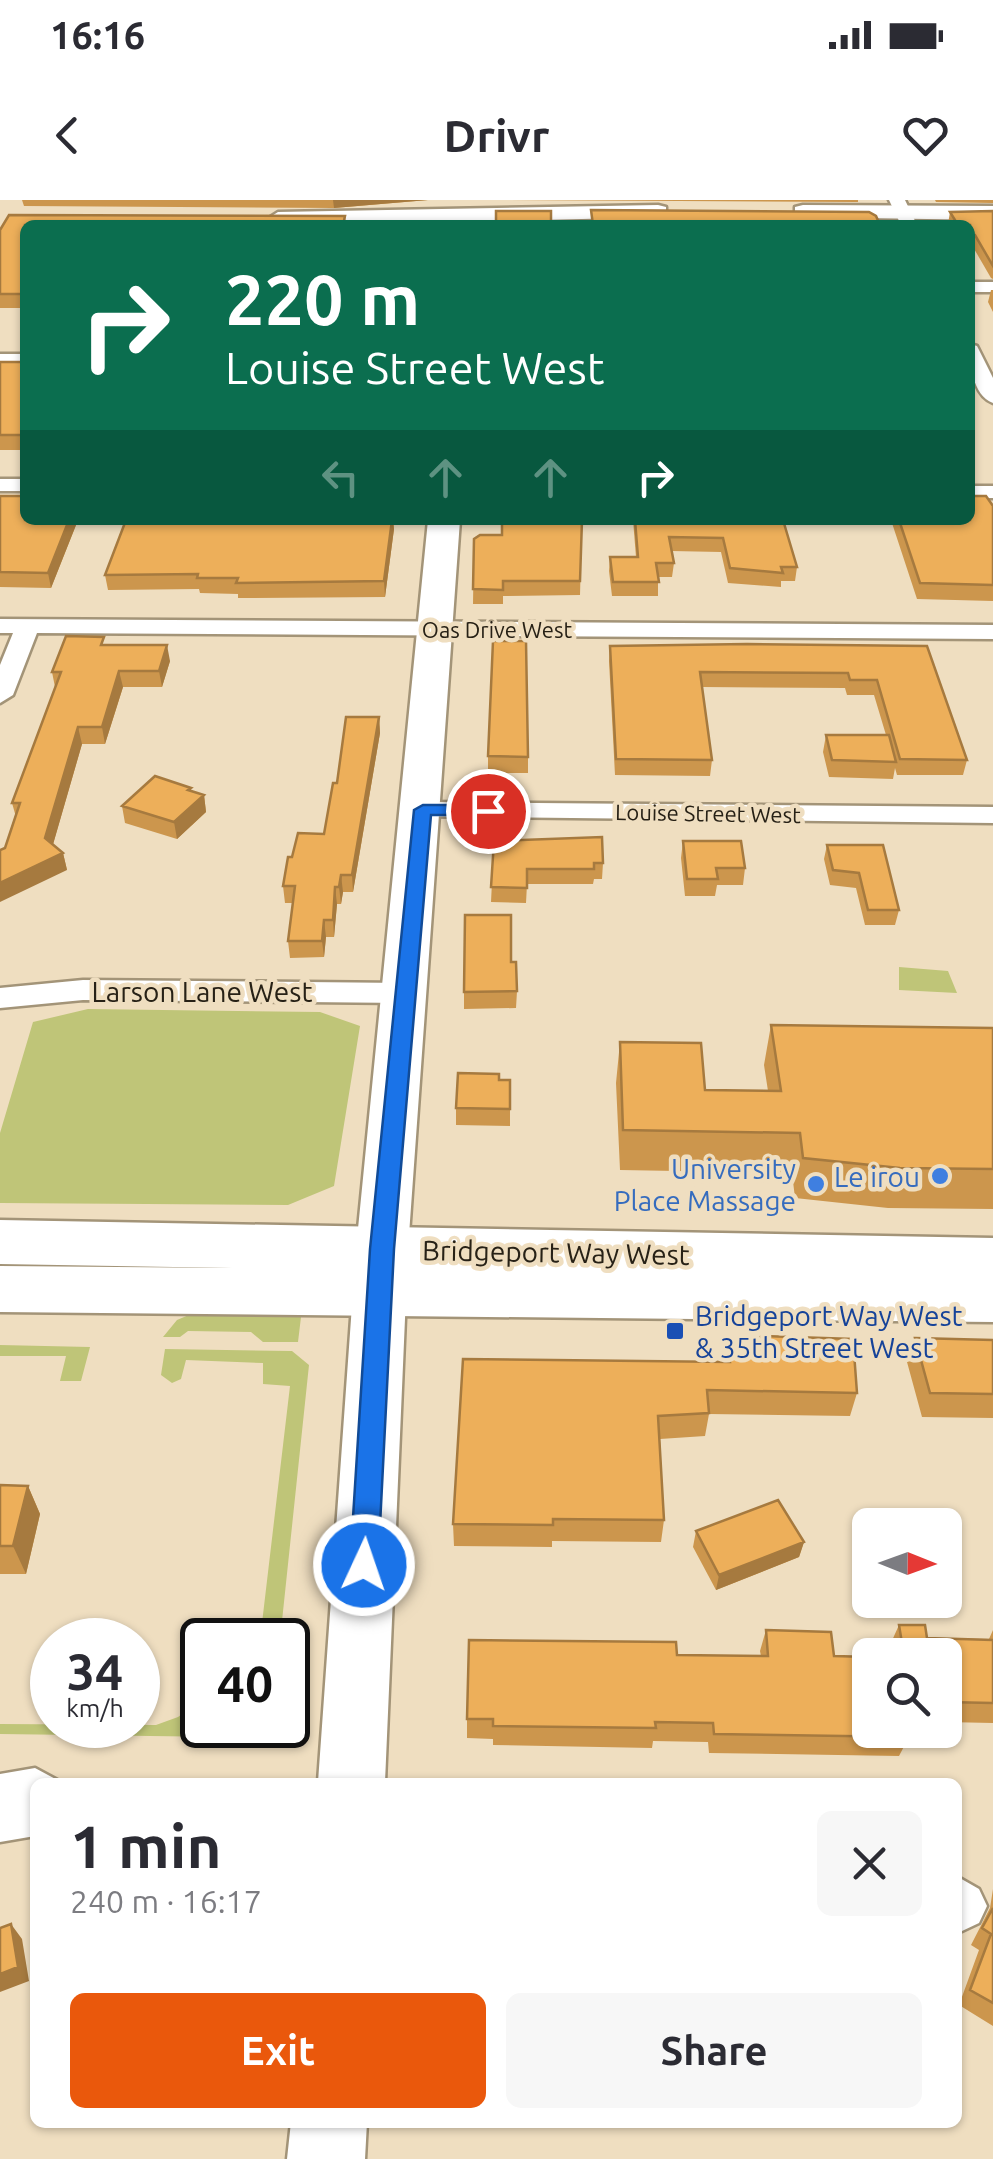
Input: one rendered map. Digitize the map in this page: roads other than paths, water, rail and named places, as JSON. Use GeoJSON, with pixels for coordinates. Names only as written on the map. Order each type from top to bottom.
{"type":"FeatureCollection","features":[{"type":"Feature","properties":{"kind":"main road","name":"Bridgeport Way West"},"geometry":{"type":"LineString","coordinates":[[0,1242],[380,1272],[993,1299]]}},
{"type":"Feature","properties":{"kind":"main road","name":"Bridgeport Way West"},"geometry":{"type":"LineString","coordinates":[[0,1288],[380,1272],[993,1260]]}},
{"type":"Feature","properties":{"kind":"street"},"geometry":{"type":"LineString","coordinates":[[256,219],[689,212]]}},
{"type":"Feature","properties":{"kind":"street"},"geometry":{"type":"LineString","coordinates":[[786,212],[993,213]]}},
{"type":"Feature","properties":{"kind":"street"},"geometry":{"type":"LineString","coordinates":[[982,376],[993,397]]}},
{"type":"Feature","properties":{"kind":"street"},"geometry":{"type":"LineString","coordinates":[[351,1778],[380,1272],[423,810],[444,525]]}},
{"type":"Feature","properties":{"kind":"street","name":"Oas Drive West"},"geometry":{"type":"LineString","coordinates":[[0,626],[993,632]]}},
{"type":"Feature","properties":{"kind":"street"},"geometry":{"type":"LineString","coordinates":[[0,695],[28,626]]}},
{"type":"Feature","properties":{"kind":"street","name":"Louise Street West"},"geometry":{"type":"LineString","coordinates":[[423,810],[993,815]]}},
{"type":"Feature","properties":{"kind":"street","name":"Larson Lane West"},"geometry":{"type":"LineString","coordinates":[[0,998],[83,990],[405,992]]}},
{"type":"Feature","properties":{"kind":"street"},"geometry":{"type":"LineString","coordinates":[[0,1808],[30,1803]]}},
{"type":"Feature","properties":{"kind":"street"},"geometry":{"type":"LineString","coordinates":[[326,2159],[329,2128]]}},
{"type":"Feature","properties":{"kind":"place","name":"Le irou"},"geometry":{"type":"Point","coordinates":[940,1176]}},
{"type":"Feature","properties":{"kind":"place","name":"University Place Massage"},"geometry":{"type":"Point","coordinates":[816,1184]}},
{"type":"Feature","properties":{"kind":"place","name":"Bridgeport Way West & 35th Street West"},"geometry":{"type":"Point","coordinates":[675,1331]}}]}
